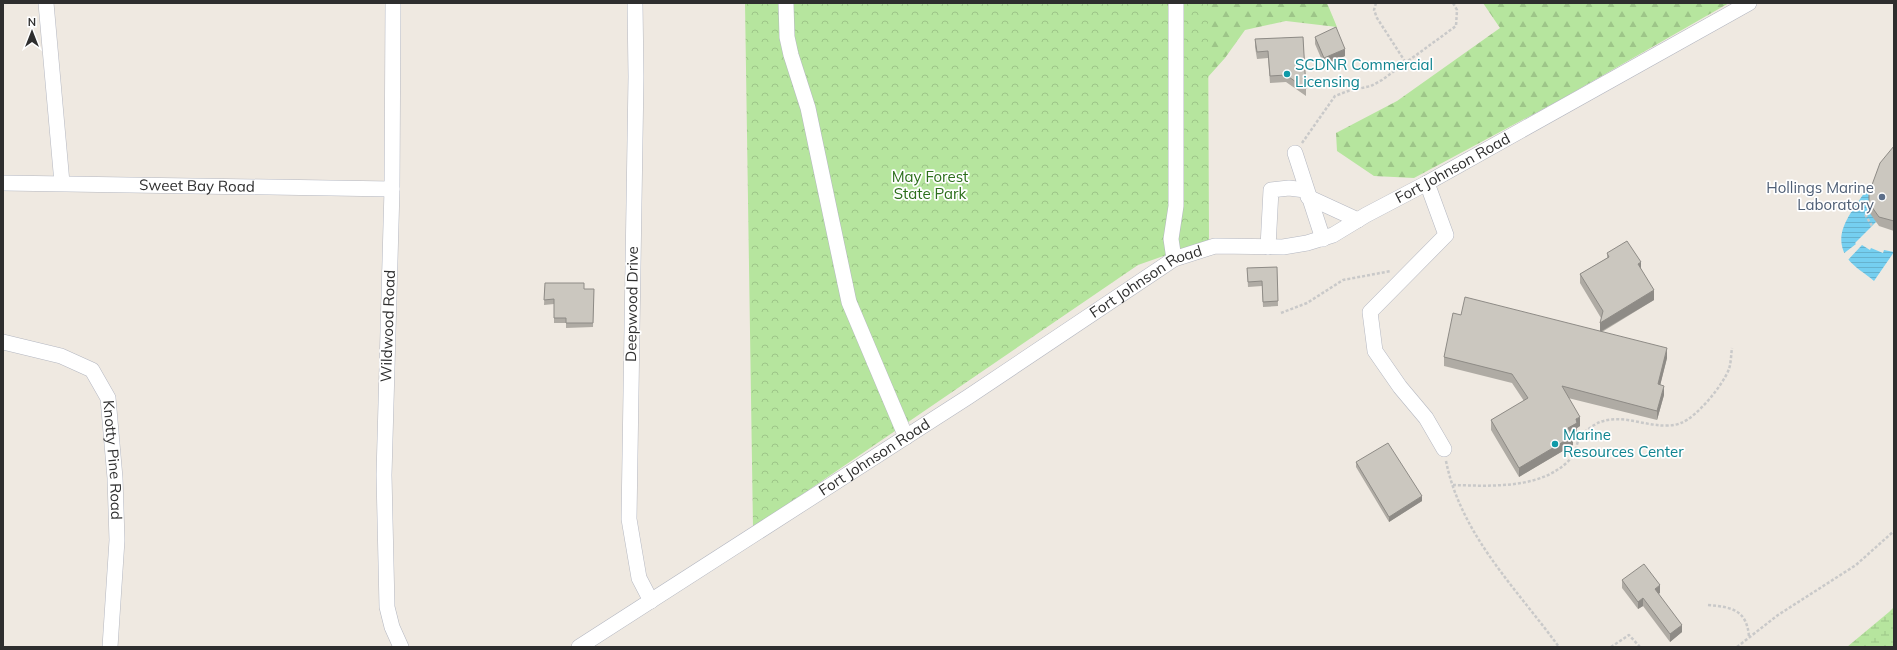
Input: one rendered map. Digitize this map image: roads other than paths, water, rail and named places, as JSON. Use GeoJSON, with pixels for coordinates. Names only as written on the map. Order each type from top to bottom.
{"type":"FeatureCollection","features":[{"type":"Feature","properties":{"kind":"street"},"geometry":{"type":"LineString","coordinates":[[46,3],[62,183]]}},
{"type":"Feature","properties":{"kind":"street","name":"Wildwood Road"},"geometry":{"type":"LineString","coordinates":[[393,3],[392,189],[384,475],[387,607],[392,627],[401,647]]}},
{"type":"Feature","properties":{"kind":"street","name":"Deepwood Drive"},"geometry":{"type":"LineString","coordinates":[[636,3],[629,518],[639,578],[651,601]]}},
{"type":"Feature","properties":{"kind":"street"},"geometry":{"type":"LineString","coordinates":[[786,3],[787,37],[791,55],[808,108],[850,302],[906,437]]}},
{"type":"Feature","properties":{"kind":"street"},"geometry":{"type":"LineString","coordinates":[[1174,259],[1171,239],[1176,206],[1176,3]]}},
{"type":"Feature","properties":{"kind":"street","name":"Fort Johnson Road"},"geometry":{"type":"LineString","coordinates":[[579,647],[906,437],[1174,259],[1215,246],[1268,247],[1307,243],[1334,235],[1358,220],[1749,3]]}},
{"type":"Feature","properties":{"kind":"street"},"geometry":{"type":"LineString","coordinates":[[1295,153],[1307,194],[1323,238]]}},
{"type":"Feature","properties":{"kind":"street","name":"Sweet Bay Road"},"geometry":{"type":"LineString","coordinates":[[3,183],[392,189]]}},
{"type":"Feature","properties":{"kind":"street"},"geometry":{"type":"LineString","coordinates":[[1427,183],[1446,235],[1370,312],[1375,351],[1400,387],[1426,418],[1444,449]]}},
{"type":"Feature","properties":{"kind":"street"},"geometry":{"type":"LineString","coordinates":[[1268,247],[1271,190],[1289,188],[1307,194],[1358,220]]}},
{"type":"Feature","properties":{"kind":"street","name":"Knotty Pine Road"},"geometry":{"type":"LineString","coordinates":[[3,342],[61,356],[92,370],[108,398],[115,478],[117,540],[110,647]]}},
{"type":"Feature","properties":{"kind":"water"},"geometry":{"type":"Polygon","coordinates":[[[1868,187],[1873,188],[1894,231],[1894,252],[1874,281],[1848,259],[1843,249],[1841,240],[1846,222],[1868,187]]]}},
{"type":"Feature","properties":{"kind":"place","name":"SCDNR Commercial Licensing"},"geometry":{"type":"Point","coordinates":[1287,74]}},
{"type":"Feature","properties":{"kind":"place","name":"Hollings Marine Laboratory"},"geometry":{"type":"Point","coordinates":[1882,197]}},
{"type":"Feature","properties":{"kind":"place","name":"Marine Resources Center"},"geometry":{"type":"Point","coordinates":[1555,444]}},
{"type":"Feature","properties":{"kind":"park label","name":"May Forest State Park"},"geometry":{"type":"Point","coordinates":[930,186]}}]}
